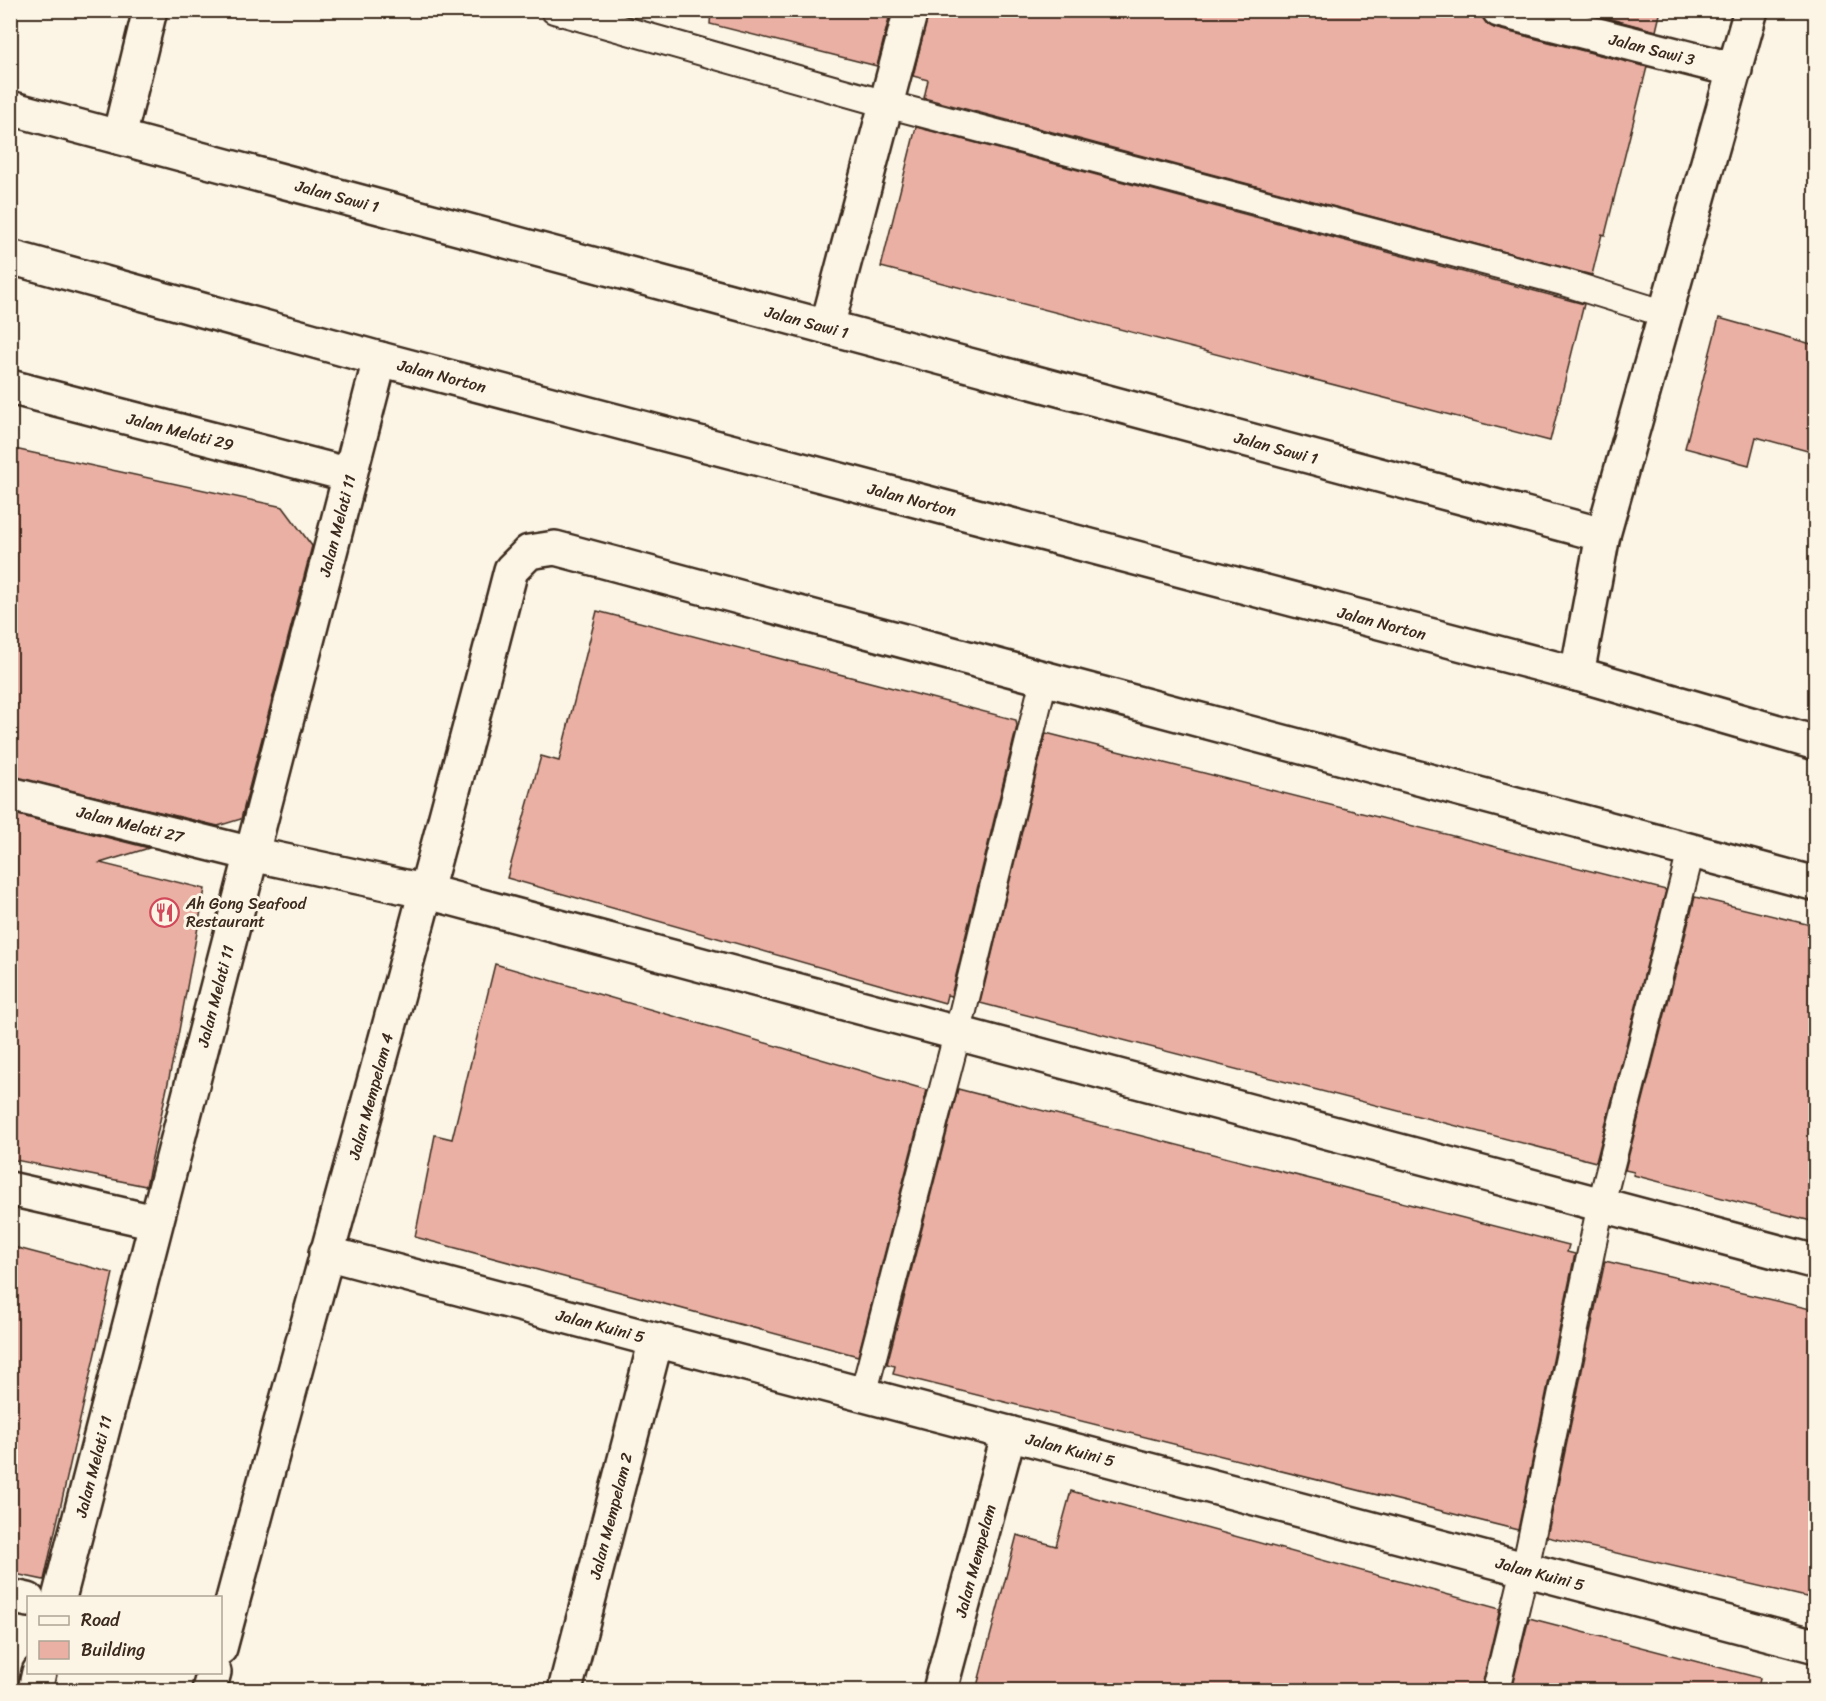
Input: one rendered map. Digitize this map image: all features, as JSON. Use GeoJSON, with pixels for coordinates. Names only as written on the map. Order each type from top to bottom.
{"type":"FeatureCollection","features":[{"type":"Feature","properties":{"kind":"street"},"geometry":{"type":"LineString","coordinates":[[119,137],[150,10]]}},
{"type":"Feature","properties":{"kind":"street"},"geometry":{"type":"LineString","coordinates":[[827,327],[911,10]]}},
{"type":"Feature","properties":{"kind":"street","name":"Jalan Sawi 3"},"geometry":{"type":"LineString","coordinates":[[1499,10],[1735,70]]}},
{"type":"Feature","properties":{"kind":"street"},"geometry":{"type":"LineString","coordinates":[[1577,674],[1603,535],[1751,10]]}},
{"type":"Feature","properties":{"kind":"street","name":"Jalan Sawi 1"},"geometry":{"type":"LineString","coordinates":[[10,108],[1603,535]]}},
{"type":"Feature","properties":{"kind":"street","name":"Jalan Norton"},"geometry":{"type":"LineString","coordinates":[[10,256],[380,359],[1577,674],[1815,742]]}},
{"type":"Feature","properties":{"kind":"street","name":"Jalan Melati 11"},"geometry":{"type":"LineString","coordinates":[[60,1596],[380,359]]}},
{"type":"Feature","properties":{"kind":"street","name":"Jalan Melati 29"},"geometry":{"type":"LineString","coordinates":[[10,387],[350,475]]}},
{"type":"Feature","properties":{"kind":"street","name":"Jalan Mempelam 4"},"geometry":{"type":"LineString","coordinates":[[222,1641],[326,1253],[428,892],[511,570],[529,552],[555,548],[1044,680]]}},
{"type":"Feature","properties":{"kind":"street"},"geometry":{"type":"LineString","coordinates":[[1044,680],[1815,884]]}},
{"type":"Feature","properties":{"kind":"street","name":"Jalan Melati 27"},"geometry":{"type":"LineString","coordinates":[[10,794],[252,854],[428,892],[958,1031],[1815,1262]]}},
{"type":"Feature","properties":{"kind":"street"},"geometry":{"type":"LineString","coordinates":[[10,1190],[155,1222]]}},
{"type":"Feature","properties":{"kind":"street","name":"Jalan Kuini 5"},"geometry":{"type":"LineString","coordinates":[[326,1253],[1815,1646]]}},
{"type":"Feature","properties":{"kind":"street","name":"Jalan Mempelam 2"},"geometry":{"type":"LineString","coordinates":[[565,1690],[656,1340]]}},
{"type":"Feature","properties":{"kind":"street","name":"Jalan Mempelam"},"geometry":{"type":"LineString","coordinates":[[940,1690],[1009,1433]]}},
{"type":"Feature","properties":{"kind":"street"},"geometry":{"type":"LineString","coordinates":[[10,1596],[27,1600]]}},
{"type":"Feature","properties":{"kind":"street"},"geometry":{"type":"LineString","coordinates":[[35,1690],[39,1674]]}},
{"type":"Feature","properties":{"kind":"street"},"geometry":{"type":"LineString","coordinates":[[209,1690],[213,1674]]}},
{"type":"Feature","properties":{"kind":"lane"},"geometry":{"type":"LineString","coordinates":[[554,10],[886,104],[1563,282],[1666,314]]}},
{"type":"Feature","properties":{"kind":"lane"},"geometry":{"type":"LineString","coordinates":[[863,1395],[958,1031],[1044,680]]}},
{"type":"Feature","properties":{"kind":"lane"},"geometry":{"type":"LineString","coordinates":[[1496,1690],[1525,1569],[1601,1204],[1691,851]]}},
{"type":"Feature","properties":{"kind":"building"},"geometry":{"type":"Polygon","coordinates":[[[711,10],[891,10],[877,66],[710,24],[711,10]]]}},
{"type":"Feature","properties":{"kind":"building"},"geometry":{"type":"Polygon","coordinates":[[[929,10],[1481,10],[1486,23],[1494,28],[1647,67],[1605,235],[1602,234],[1592,275],[924,98],[928,80],[913,76],[929,10]]]}},
{"type":"Feature","properties":{"kind":"building"},"geometry":{"type":"Polygon","coordinates":[[[1577,10],[1661,10],[1656,31],[1577,10]]]}},
{"type":"Feature","properties":{"kind":"building"},"geometry":{"type":"Polygon","coordinates":[[[916,127],[1584,304],[1550,441],[881,267],[916,127]]]}},
{"type":"Feature","properties":{"kind":"building"},"geometry":{"type":"Polygon","coordinates":[[[1719,318],[1815,345],[1815,453],[1756,437],[1749,465],[1685,448],[1719,318]]]}},
{"type":"Feature","properties":{"kind":"building"},"geometry":{"type":"Polygon","coordinates":[[[10,448],[283,507],[312,546],[241,819],[218,826],[10,776],[10,448]]]}},
{"type":"Feature","properties":{"kind":"building"},"geometry":{"type":"Polygon","coordinates":[[[597,611],[1016,720],[1017,726],[951,996],[947,995],[945,1003],[507,878],[541,756],[559,761],[597,611]]]}},
{"type":"Feature","properties":{"kind":"building"},"geometry":{"type":"Polygon","coordinates":[[[1046,733],[1666,890],[1596,1162],[980,1003],[1046,733]]]}},
{"type":"Feature","properties":{"kind":"building"},"geometry":{"type":"Polygon","coordinates":[[[10,813],[149,848],[100,863],[205,889],[178,1036],[146,1186],[10,1159],[10,813]]]}},
{"type":"Feature","properties":{"kind":"building"},"geometry":{"type":"Polygon","coordinates":[[[1695,897],[1815,926],[1815,1222],[1633,1175],[1634,1172],[1625,1170],[1695,897]]]}},
{"type":"Feature","properties":{"kind":"building"},"geometry":{"type":"Polygon","coordinates":[[[495,964],[927,1090],[858,1356],[415,1237],[435,1135],[452,1139],[495,964]]]}},
{"type":"Feature","properties":{"kind":"building"},"geometry":{"type":"Polygon","coordinates":[[[958,1089],[1569,1245],[1567,1252],[1575,1254],[1518,1530],[893,1374],[895,1366],[887,1364],[958,1089]]]}},
{"type":"Feature","properties":{"kind":"building"},"geometry":{"type":"Polygon","coordinates":[[[10,1246],[113,1273],[44,1580],[10,1573],[10,1246]]]}},
{"type":"Feature","properties":{"kind":"building"},"geometry":{"type":"Polygon","coordinates":[[[1605,1261],[1815,1310],[1815,1599],[1547,1537],[1605,1261]]]}},
{"type":"Feature","properties":{"kind":"building"},"geometry":{"type":"Polygon","coordinates":[[[1071,1491],[1500,1609],[1481,1690],[976,1690],[1017,1535],[1056,1546],[1071,1491]]]}},
{"type":"Feature","properties":{"kind":"building"},"geometry":{"type":"Polygon","coordinates":[[[1529,1618],[1760,1678],[1758,1690],[1511,1690],[1529,1618]]]}},
{"type":"Feature","properties":{"kind":"place","name":"Ah Gong Seafood Restaurant"},"geometry":{"type":"Point","coordinates":[165,912]}}]}
